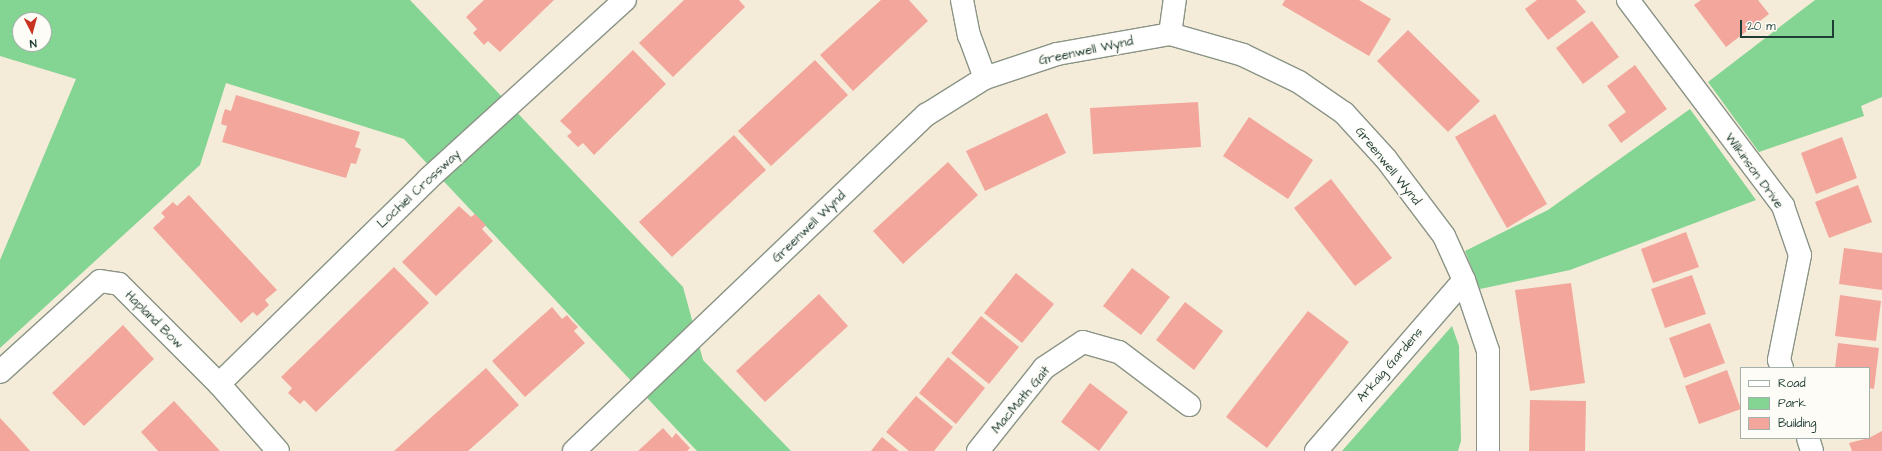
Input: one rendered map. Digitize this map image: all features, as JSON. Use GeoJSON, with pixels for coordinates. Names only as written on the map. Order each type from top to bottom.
{"type":"FeatureCollection","features":[{"type":"Feature","properties":{"kind":"street","name":"Lochiel Crossway"},"geometry":{"type":"LineString","coordinates":[[218,384],[428,179],[625,0]]}},
{"type":"Feature","properties":{"kind":"street"},"geometry":{"type":"LineString","coordinates":[[962,0],[968,35],[985,78]]}},
{"type":"Feature","properties":{"kind":"street"},"geometry":{"type":"LineString","coordinates":[[1170,34],[1175,0]]}},
{"type":"Feature","properties":{"kind":"street","name":"Wilkinson Drive"},"geometry":{"type":"LineString","coordinates":[[1628,0],[1782,206],[1800,255],[1779,360],[1782,367]]}},
{"type":"Feature","properties":{"kind":"street","name":"Greenwell Wynd"},"geometry":{"type":"LineString","coordinates":[[574,451],[926,114],[985,78],[1057,54],[1170,34],[1243,55],[1299,82],[1344,113],[1386,160],[1444,236],[1464,280],[1488,351],[1488,451]]}},
{"type":"Feature","properties":{"kind":"street","name":"Arkaig Gardens"},"geometry":{"type":"LineString","coordinates":[[1316,451],[1464,280]]}},
{"type":"Feature","properties":{"kind":"street","name":"Hapland Bow"},"geometry":{"type":"LineString","coordinates":[[0,372],[100,281],[118,284],[218,384],[278,451]]}},
{"type":"Feature","properties":{"kind":"street","name":"MacMath Gait"},"geometry":{"type":"LineString","coordinates":[[978,451],[1044,368],[1084,342],[1119,352],[1189,405]]}},
{"type":"Feature","properties":{"kind":"street"},"geometry":{"type":"LineString","coordinates":[[1808,439],[1812,451]]}},
{"type":"Feature","properties":{"kind":"green space"},"geometry":{"type":"Polygon","coordinates":[[[0,0],[410,0],[683,287],[703,360],[791,451],[697,451],[404,139],[226,83],[200,165],[0,348],[0,260],[76,79],[0,56],[0,0]]]}},
{"type":"Feature","properties":{"kind":"green space"},"geometry":{"type":"Polygon","coordinates":[[[1815,0],[1882,0],[1882,97],[1861,106],[1864,116],[1759,152],[1708,82],[1815,0]]]}},
{"type":"Feature","properties":{"kind":"green space"},"geometry":{"type":"Polygon","coordinates":[[[1690,109],[1756,200],[1570,270],[1480,289],[1465,251],[1548,210],[1690,109]]]}},
{"type":"Feature","properties":{"kind":"green space"},"geometry":{"type":"Polygon","coordinates":[[[1452,326],[1459,346],[1461,441],[1458,451],[1342,451],[1452,326]]]}},
{"type":"Feature","properties":{"kind":"building"},"geometry":{"type":"Polygon","coordinates":[[[484,0],[554,0],[500,52],[488,41],[484,45],[473,33],[477,29],[466,17],[484,0]]]}},
{"type":"Feature","properties":{"kind":"building"},"geometry":{"type":"Polygon","coordinates":[[[684,0],[739,0],[745,7],[673,77],[639,43],[684,0]]]}},
{"type":"Feature","properties":{"kind":"building"},"geometry":{"type":"Polygon","coordinates":[[[881,0],[909,0],[928,21],[853,91],[820,55],[881,0]]]}},
{"type":"Feature","properties":{"kind":"building"},"geometry":{"type":"Polygon","coordinates":[[[1285,0],[1359,0],[1391,19],[1369,56],[1282,5],[1285,0]]]}},
{"type":"Feature","properties":{"kind":"building"},"geometry":{"type":"Polygon","coordinates":[[[1537,0],[1576,0],[1586,12],[1548,40],[1525,9],[1537,0]]]}},
{"type":"Feature","properties":{"kind":"building"},"geometry":{"type":"Polygon","coordinates":[[[1701,0],[1758,0],[1769,14],[1726,47],[1694,5],[1701,0]]]}},
{"type":"Feature","properties":{"kind":"building"},"geometry":{"type":"Polygon","coordinates":[[[1592,21],[1619,57],[1583,84],[1556,48],[1592,21]]]}},
{"type":"Feature","properties":{"kind":"building"},"geometry":{"type":"Polygon","coordinates":[[[1408,30],[1480,101],[1448,132],[1377,61],[1408,30]]]}},
{"type":"Feature","properties":{"kind":"building"},"geometry":{"type":"Polygon","coordinates":[[[633,50],[666,84],[594,155],[583,143],[578,147],[567,136],[572,132],[560,121],[633,50]]]}},
{"type":"Feature","properties":{"kind":"building"},"geometry":{"type":"Polygon","coordinates":[[[815,60],[848,95],[771,166],[738,131],[815,60]]]}},
{"type":"Feature","properties":{"kind":"building"},"geometry":{"type":"Polygon","coordinates":[[[1635,65],[1667,109],[1621,143],[1608,125],[1626,112],[1607,86],[1635,65]]]}},
{"type":"Feature","properties":{"kind":"building"},"geometry":{"type":"Polygon","coordinates":[[[236,95],[360,132],[355,147],[361,149],[356,164],[351,163],[346,178],[222,142],[227,126],[221,124],[223,115],[225,109],[231,111],[236,95]]]}},
{"type":"Feature","properties":{"kind":"building"},"geometry":{"type":"Polygon","coordinates":[[[1198,102],[1201,147],[1093,154],[1090,108],[1198,102]]]}},
{"type":"Feature","properties":{"kind":"building"},"geometry":{"type":"Polygon","coordinates":[[[1047,113],[1066,153],[985,191],[966,151],[1047,113]]]}},
{"type":"Feature","properties":{"kind":"building"},"geometry":{"type":"Polygon","coordinates":[[[1495,114],[1547,204],[1507,228],[1455,137],[1495,114]]]}},
{"type":"Feature","properties":{"kind":"building"},"geometry":{"type":"Polygon","coordinates":[[[1249,117],[1313,160],[1288,199],[1223,156],[1249,117]]]}},
{"type":"Feature","properties":{"kind":"building"},"geometry":{"type":"Polygon","coordinates":[[[734,135],[766,170],[672,257],[639,222],[734,135]]]}},
{"type":"Feature","properties":{"kind":"building"},"geometry":{"type":"Polygon","coordinates":[[[1842,137],[1857,178],[1816,194],[1801,153],[1842,137]]]}},
{"type":"Feature","properties":{"kind":"building"},"geometry":{"type":"Polygon","coordinates":[[[948,162],[978,195],[903,264],[873,231],[948,162]]]}},
{"type":"Feature","properties":{"kind":"building"},"geometry":{"type":"Polygon","coordinates":[[[1331,179],[1392,258],[1355,286],[1294,208],[1331,179]]]}},
{"type":"Feature","properties":{"kind":"building"},"geometry":{"type":"Polygon","coordinates":[[[1858,185],[1872,222],[1829,238],[1815,202],[1858,185]]]}},
{"type":"Feature","properties":{"kind":"building"},"geometry":{"type":"Polygon","coordinates":[[[189,195],[277,290],[265,300],[269,305],[257,316],[253,312],[241,323],[153,228],[165,217],[161,213],[173,202],[177,206],[189,195]]]}},
{"type":"Feature","properties":{"kind":"building"},"geometry":{"type":"Polygon","coordinates":[[[459,206],[471,217],[475,214],[486,225],[482,229],[493,241],[436,296],[402,262],[459,206]]]}},
{"type":"Feature","properties":{"kind":"building"},"geometry":{"type":"Polygon","coordinates":[[[1686,232],[1699,267],[1653,283],[1641,249],[1686,232]]]}},
{"type":"Feature","properties":{"kind":"building"},"geometry":{"type":"Polygon","coordinates":[[[1844,248],[1882,253],[1882,290],[1839,284],[1844,248]]]}},
{"type":"Feature","properties":{"kind":"building"},"geometry":{"type":"Polygon","coordinates":[[[394,267],[429,303],[316,412],[304,400],[300,404],[288,393],[292,388],[281,377],[394,267]]]}},
{"type":"Feature","properties":{"kind":"building"},"geometry":{"type":"Polygon","coordinates":[[[1132,268],[1170,297],[1141,335],[1103,306],[1132,268]]]}},
{"type":"Feature","properties":{"kind":"building"},"geometry":{"type":"Polygon","coordinates":[[[1016,273],[1054,304],[1022,343],[984,313],[1016,273]]]}},
{"type":"Feature","properties":{"kind":"building"},"geometry":{"type":"Polygon","coordinates":[[[1692,275],[1706,314],[1665,328],[1651,289],[1692,275]]]}},
{"type":"Feature","properties":{"kind":"building"},"geometry":{"type":"Polygon","coordinates":[[[1571,283],[1585,383],[1530,391],[1515,290],[1571,283]]]}},
{"type":"Feature","properties":{"kind":"building"},"geometry":{"type":"Polygon","coordinates":[[[819,294],[848,326],[765,402],[736,371],[819,294]]]}},
{"type":"Feature","properties":{"kind":"building"},"geometry":{"type":"Polygon","coordinates":[[[1840,295],[1881,301],[1876,341],[1835,336],[1840,295]]]}},
{"type":"Feature","properties":{"kind":"building"},"geometry":{"type":"Polygon","coordinates":[[[1185,302],[1223,331],[1194,370],[1156,340],[1185,302]]]}},
{"type":"Feature","properties":{"kind":"building"},"geometry":{"type":"Polygon","coordinates":[[[552,307],[562,319],[567,315],[578,327],[574,331],[585,343],[525,397],[492,361],[552,307]]]}},
{"type":"Feature","properties":{"kind":"building"},"geometry":{"type":"Polygon","coordinates":[[[1308,311],[1349,342],[1267,448],[1226,417],[1308,311]]]}},
{"type":"Feature","properties":{"kind":"building"},"geometry":{"type":"Polygon","coordinates":[[[981,316],[1019,347],[989,384],[951,353],[981,316]]]}},
{"type":"Feature","properties":{"kind":"building"},"geometry":{"type":"Polygon","coordinates":[[[1710,323],[1725,363],[1684,378],[1669,338],[1710,323]]]}},
{"type":"Feature","properties":{"kind":"building"},"geometry":{"type":"Polygon","coordinates":[[[123,325],[154,359],[84,426],[52,393],[123,325]]]}},
{"type":"Feature","properties":{"kind":"building"},"geometry":{"type":"Polygon","coordinates":[[[1838,343],[1879,348],[1874,389],[1870,388],[1870,367],[1835,367],[1838,343]]]}},
{"type":"Feature","properties":{"kind":"building"},"geometry":{"type":"Polygon","coordinates":[[[948,357],[985,388],[956,424],[919,393],[948,357]]]}},
{"type":"Feature","properties":{"kind":"building"},"geometry":{"type":"Polygon","coordinates":[[[486,368],[519,405],[486,435],[468,451],[394,451],[486,368]]]}},
{"type":"Feature","properties":{"kind":"building"},"geometry":{"type":"Polygon","coordinates":[[[1727,370],[1740,409],[1699,424],[1685,386],[1727,370]]]}},
{"type":"Feature","properties":{"kind":"building"},"geometry":{"type":"Polygon","coordinates":[[[1090,383],[1128,412],[1099,451],[1061,422],[1090,383]]]}},
{"type":"Feature","properties":{"kind":"building"},"geometry":{"type":"Polygon","coordinates":[[[916,396],[953,427],[934,451],[909,451],[886,432],[916,396]]]}},
{"type":"Feature","properties":{"kind":"building"},"geometry":{"type":"Polygon","coordinates":[[[1530,400],[1586,401],[1585,451],[1529,451],[1530,400]]]}},
{"type":"Feature","properties":{"kind":"building"},"geometry":{"type":"Polygon","coordinates":[[[174,401],[220,451],[158,451],[141,432],[174,401]]]}},
{"type":"Feature","properties":{"kind":"building"},"geometry":{"type":"Polygon","coordinates":[[[0,418],[15,434],[30,451],[0,451],[0,418]]]}},
{"type":"Feature","properties":{"kind":"building"},"geometry":{"type":"Polygon","coordinates":[[[663,428],[672,438],[676,433],[690,448],[687,451],[638,451],[663,428]]]}},
{"type":"Feature","properties":{"kind":"building"},"geometry":{"type":"Polygon","coordinates":[[[1882,431],[1882,451],[1852,451],[1849,443],[1870,439],[1870,437],[1882,431]]]}},
{"type":"Feature","properties":{"kind":"building"},"geometry":{"type":"Polygon","coordinates":[[[882,437],[899,451],[871,451],[882,437]]]}}]}
